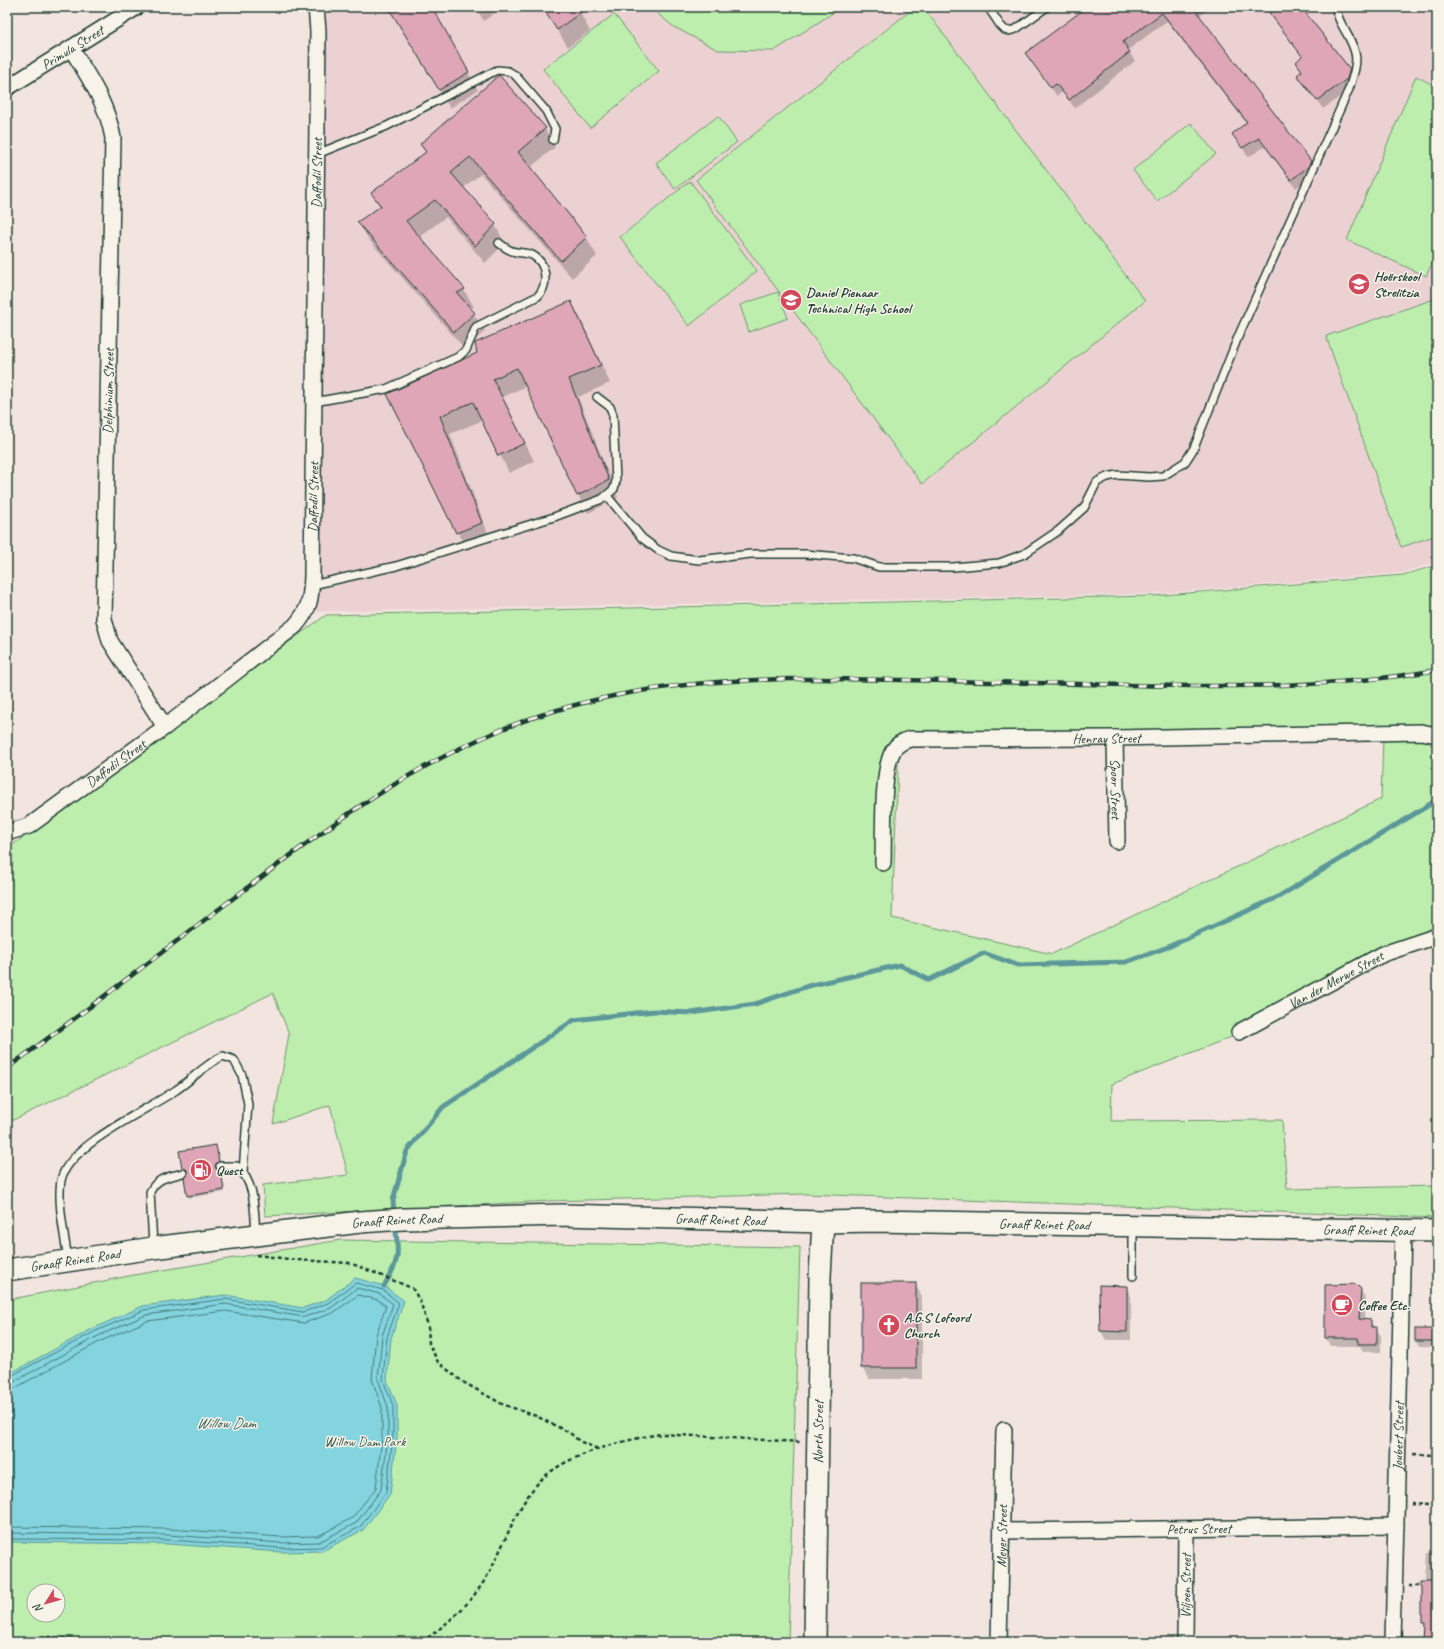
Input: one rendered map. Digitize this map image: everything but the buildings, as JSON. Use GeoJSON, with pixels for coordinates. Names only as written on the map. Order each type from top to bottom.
{"type":"FeatureCollection","features":[{"type":"Feature","properties":{"kind":"main road","name":"Graaff Reinet Road"},"geometry":{"type":"LineString","coordinates":[[7,1270],[153,1248],[253,1244],[386,1220],[411,1219],[562,1215],[823,1222],[875,1221],[1437,1231]]}},
{"type":"Feature","properties":{"kind":"main road","name":"North Street"},"geometry":{"type":"LineString","coordinates":[[815,1642],[823,1222]]}},
{"type":"Feature","properties":{"kind":"street","name":"Primula Street"},"geometry":{"type":"LineString","coordinates":[[7,88],[137,7]]}},
{"type":"Feature","properties":{"kind":"street","name":"Daffodil Street"},"geometry":{"type":"LineString","coordinates":[[7,831],[13,831],[29,826],[165,727],[295,626],[304,617],[310,603],[312,585],[317,154],[318,31],[316,7]]}},
{"type":"Feature","properties":{"kind":"street","name":"Delphinium Street"},"geometry":{"type":"LineString","coordinates":[[71,48],[103,102],[110,119],[113,138],[104,619],[110,642],[165,727]]}},
{"type":"Feature","properties":{"kind":"street","name":"Henray Street"},"geometry":{"type":"LineString","coordinates":[[883,863],[888,762],[897,746],[906,740],[925,738],[1115,738],[1422,732],[1437,735]]}},
{"type":"Feature","properties":{"kind":"street","name":"Spoor Street"},"geometry":{"type":"LineString","coordinates":[[1115,738],[1117,841]]}},
{"type":"Feature","properties":{"kind":"street","name":"Van der Merwe Street"},"geometry":{"type":"LineString","coordinates":[[1238,1032],[1383,954],[1437,936]]}},
{"type":"Feature","properties":{"kind":"street","name":"Joubert Street"},"geometry":{"type":"LineString","coordinates":[[1393,1642],[1403,1230]]}},
{"type":"Feature","properties":{"kind":"street","name":"Meyer Street"},"geometry":{"type":"LineString","coordinates":[[999,1642],[1004,1430]]}},
{"type":"Feature","properties":{"kind":"street","name":"Petrus Street"},"geometry":{"type":"LineString","coordinates":[[1002,1531],[1186,1530],[1396,1526]]}},
{"type":"Feature","properties":{"kind":"street","name":"Viljoen Street"},"geometry":{"type":"LineString","coordinates":[[1185,1642],[1186,1530]]}},
{"type":"Feature","properties":{"kind":"lane"},"geometry":{"type":"LineString","coordinates":[[988,7],[1000,25],[1005,30],[1009,31],[1025,24],[1047,7]]}},
{"type":"Feature","properties":{"kind":"lane"},"geometry":{"type":"LineString","coordinates":[[607,496],[642,538],[658,550],[671,556],[699,560],[751,554],[805,554],[852,558],[879,567],[953,567],[998,563],[1024,554],[1058,531],[1084,508],[1097,482],[1107,477],[1117,475],[1149,477],[1163,476],[1173,471],[1185,462],[1194,448],[1241,330],[1349,88],[1356,68],[1357,56],[1353,44],[1338,17],[1336,7]]}},
{"type":"Feature","properties":{"kind":"lane"},"geometry":{"type":"LineString","coordinates":[[317,154],[387,126],[497,70],[508,71],[515,75],[546,111],[554,129],[553,140]]}},
{"type":"Feature","properties":{"kind":"lane"},"geometry":{"type":"LineString","coordinates":[[314,402],[386,389],[458,357],[466,350],[476,327],[538,296],[544,290],[546,279],[544,270],[539,260],[532,255],[509,250],[499,243]]}},
{"type":"Feature","properties":{"kind":"lane"},"geometry":{"type":"LineString","coordinates":[[312,585],[396,566],[554,517],[595,503],[607,496],[614,489],[616,481],[614,421],[610,407],[597,397]]}},
{"type":"Feature","properties":{"kind":"lane"},"geometry":{"type":"LineString","coordinates":[[68,1261],[60,1197],[62,1175],[72,1160],[93,1142],[178,1089],[214,1060],[223,1056],[234,1060],[242,1075],[248,1104],[243,1172]]}},
{"type":"Feature","properties":{"kind":"lane"},"geometry":{"type":"LineString","coordinates":[[220,1166],[237,1166],[243,1172],[251,1190],[253,1244]]}},
{"type":"Feature","properties":{"kind":"lane"},"geometry":{"type":"LineString","coordinates":[[153,1248],[150,1192],[153,1185],[161,1178],[183,1174]]}},
{"type":"Feature","properties":{"kind":"lane"},"geometry":{"type":"LineString","coordinates":[[1133,1225],[1133,1276]]}},
{"type":"Feature","properties":{"kind":"path"},"geometry":{"type":"LineString","coordinates":[[253,1244],[297,1260],[350,1263],[412,1288],[420,1301],[428,1325],[429,1344],[438,1362],[463,1382],[476,1390],[502,1404],[536,1416],[570,1434],[579,1441],[598,1449]]}},
{"type":"Feature","properties":{"kind":"path"},"geometry":{"type":"LineString","coordinates":[[422,1642],[459,1614],[473,1598],[486,1578],[522,1507],[535,1487],[544,1478],[574,1458],[598,1449],[647,1436],[661,1434],[778,1442],[818,1442]]}},
{"type":"Feature","properties":{"kind":"path"},"geometry":{"type":"LineString","coordinates":[[1408,1454],[1433,1455]]}},
{"type":"Feature","properties":{"kind":"path"},"geometry":{"type":"LineString","coordinates":[[1407,1503],[1429,1504]]}},
{"type":"Feature","properties":{"kind":"path"},"geometry":{"type":"LineString","coordinates":[[1406,1586],[1422,1586]]}},
{"type":"Feature","properties":{"kind":"path"},"geometry":{"type":"LineString","coordinates":[[13,1642],[50,1637],[100,1642]]}},
{"type":"Feature","properties":{"kind":"shaded area","name":"Daniel Pienaar Technical High School"},"geometry":{"type":"Polygon","coordinates":[[[310,7],[1437,7],[1437,562],[1401,573],[1151,594],[306,612],[310,7]]]}},
{"type":"Feature","properties":{"kind":"green space"},"geometry":{"type":"Polygon","coordinates":[[[652,7],[842,7],[774,51],[718,50],[674,27],[659,15],[652,7]]]}},
{"type":"Feature","properties":{"kind":"green space"},"geometry":{"type":"Polygon","coordinates":[[[915,7],[923,7],[1145,301],[922,484],[696,180],[915,7]]]}},
{"type":"Feature","properties":{"kind":"green space"},"geometry":{"type":"Polygon","coordinates":[[[614,14],[659,71],[590,128],[543,69],[614,14]]]}},
{"type":"Feature","properties":{"kind":"green space"},"geometry":{"type":"Polygon","coordinates":[[[1416,76],[1437,87],[1437,253],[1426,276],[1347,240],[1416,76]]]}},
{"type":"Feature","properties":{"kind":"green space"},"geometry":{"type":"Polygon","coordinates":[[[718,116],[737,142],[675,189],[656,163],[718,116]]]}},
{"type":"Feature","properties":{"kind":"green space"},"geometry":{"type":"Polygon","coordinates":[[[1191,123],[1216,154],[1157,201],[1133,170],[1191,123]]]}},
{"type":"Feature","properties":{"kind":"green space"},"geometry":{"type":"Polygon","coordinates":[[[690,181],[757,271],[689,326],[620,237],[690,181]]]}},
{"type":"Feature","properties":{"kind":"green space"},"geometry":{"type":"Polygon","coordinates":[[[778,292],[788,318],[749,332],[740,305],[778,292]]]}},
{"type":"Feature","properties":{"kind":"green space"},"geometry":{"type":"Polygon","coordinates":[[[1437,298],[1437,535],[1401,547],[1326,336],[1437,298]]]}},
{"type":"Feature","properties":{"kind":"green space"},"geometry":{"type":"Polygon","coordinates":[[[1437,565],[1437,740],[1422,730],[899,740],[892,918],[1052,954],[1381,799],[1383,738],[1419,737],[1437,748],[1437,935],[1234,1036],[1112,1084],[1111,1121],[1282,1120],[1287,1189],[1437,1186],[1437,1218],[806,1194],[550,1201],[265,1216],[263,1185],[348,1175],[330,1105],[273,1124],[289,1034],[273,993],[7,1123],[7,849],[326,615],[1152,596],[1403,575],[1437,565]]]}},
{"type":"Feature","properties":{"kind":"green space","name":"Willow Dam Park"},"geometry":{"type":"Polygon","coordinates":[[[340,1240],[800,1247],[788,1642],[7,1642],[7,1300],[134,1275],[340,1240]]]}},
{"type":"Feature","properties":{"kind":"water","name":"Willow Dam"},"geometry":{"type":"Polygon","coordinates":[[[355,1278],[384,1286],[404,1301],[391,1338],[387,1380],[397,1405],[397,1438],[390,1494],[363,1530],[322,1551],[281,1552],[168,1544],[7,1542],[7,1375],[94,1328],[143,1306],[225,1295],[303,1308],[326,1300],[355,1278]]]}},
{"type":"Feature","properties":{"kind":"waterway"},"geometry":{"type":"LineString","coordinates":[[394,1214],[393,1200],[407,1151],[443,1107],[574,1020],[654,1011],[691,1013],[755,1004],[808,986],[900,965],[929,980],[984,953],[1017,965],[1126,962],[1168,947],[1278,897],[1437,800]]}},
{"type":"Feature","properties":{"kind":"waterway"},"geometry":{"type":"LineString","coordinates":[[384,1286],[396,1262],[397,1243],[395,1224]]}},
{"type":"Feature","properties":{"kind":"railway"},"geometry":{"type":"LineString","coordinates":[[7,1068],[96,1003],[304,845],[365,803],[429,764],[498,731],[547,713],[597,699],[647,690],[748,680],[851,679],[1244,686],[1360,680],[1437,670]]}},
{"type":"Feature","properties":{"kind":"place","name":"Hoërskool Strelitzia"},"geometry":{"type":"Point","coordinates":[1359,284]}},
{"type":"Feature","properties":{"kind":"place","name":"Daniel Pienaar Technical High School"},"geometry":{"type":"Point","coordinates":[791,300]}},
{"type":"Feature","properties":{"kind":"place","name":"Quest"},"geometry":{"type":"Point","coordinates":[201,1170]}},
{"type":"Feature","properties":{"kind":"place","name":"Coffee Etc."},"geometry":{"type":"Point","coordinates":[1342,1305]}},
{"type":"Feature","properties":{"kind":"place","name":"A.G.S Lofoord Church"},"geometry":{"type":"Point","coordinates":[889,1325]}}]}
